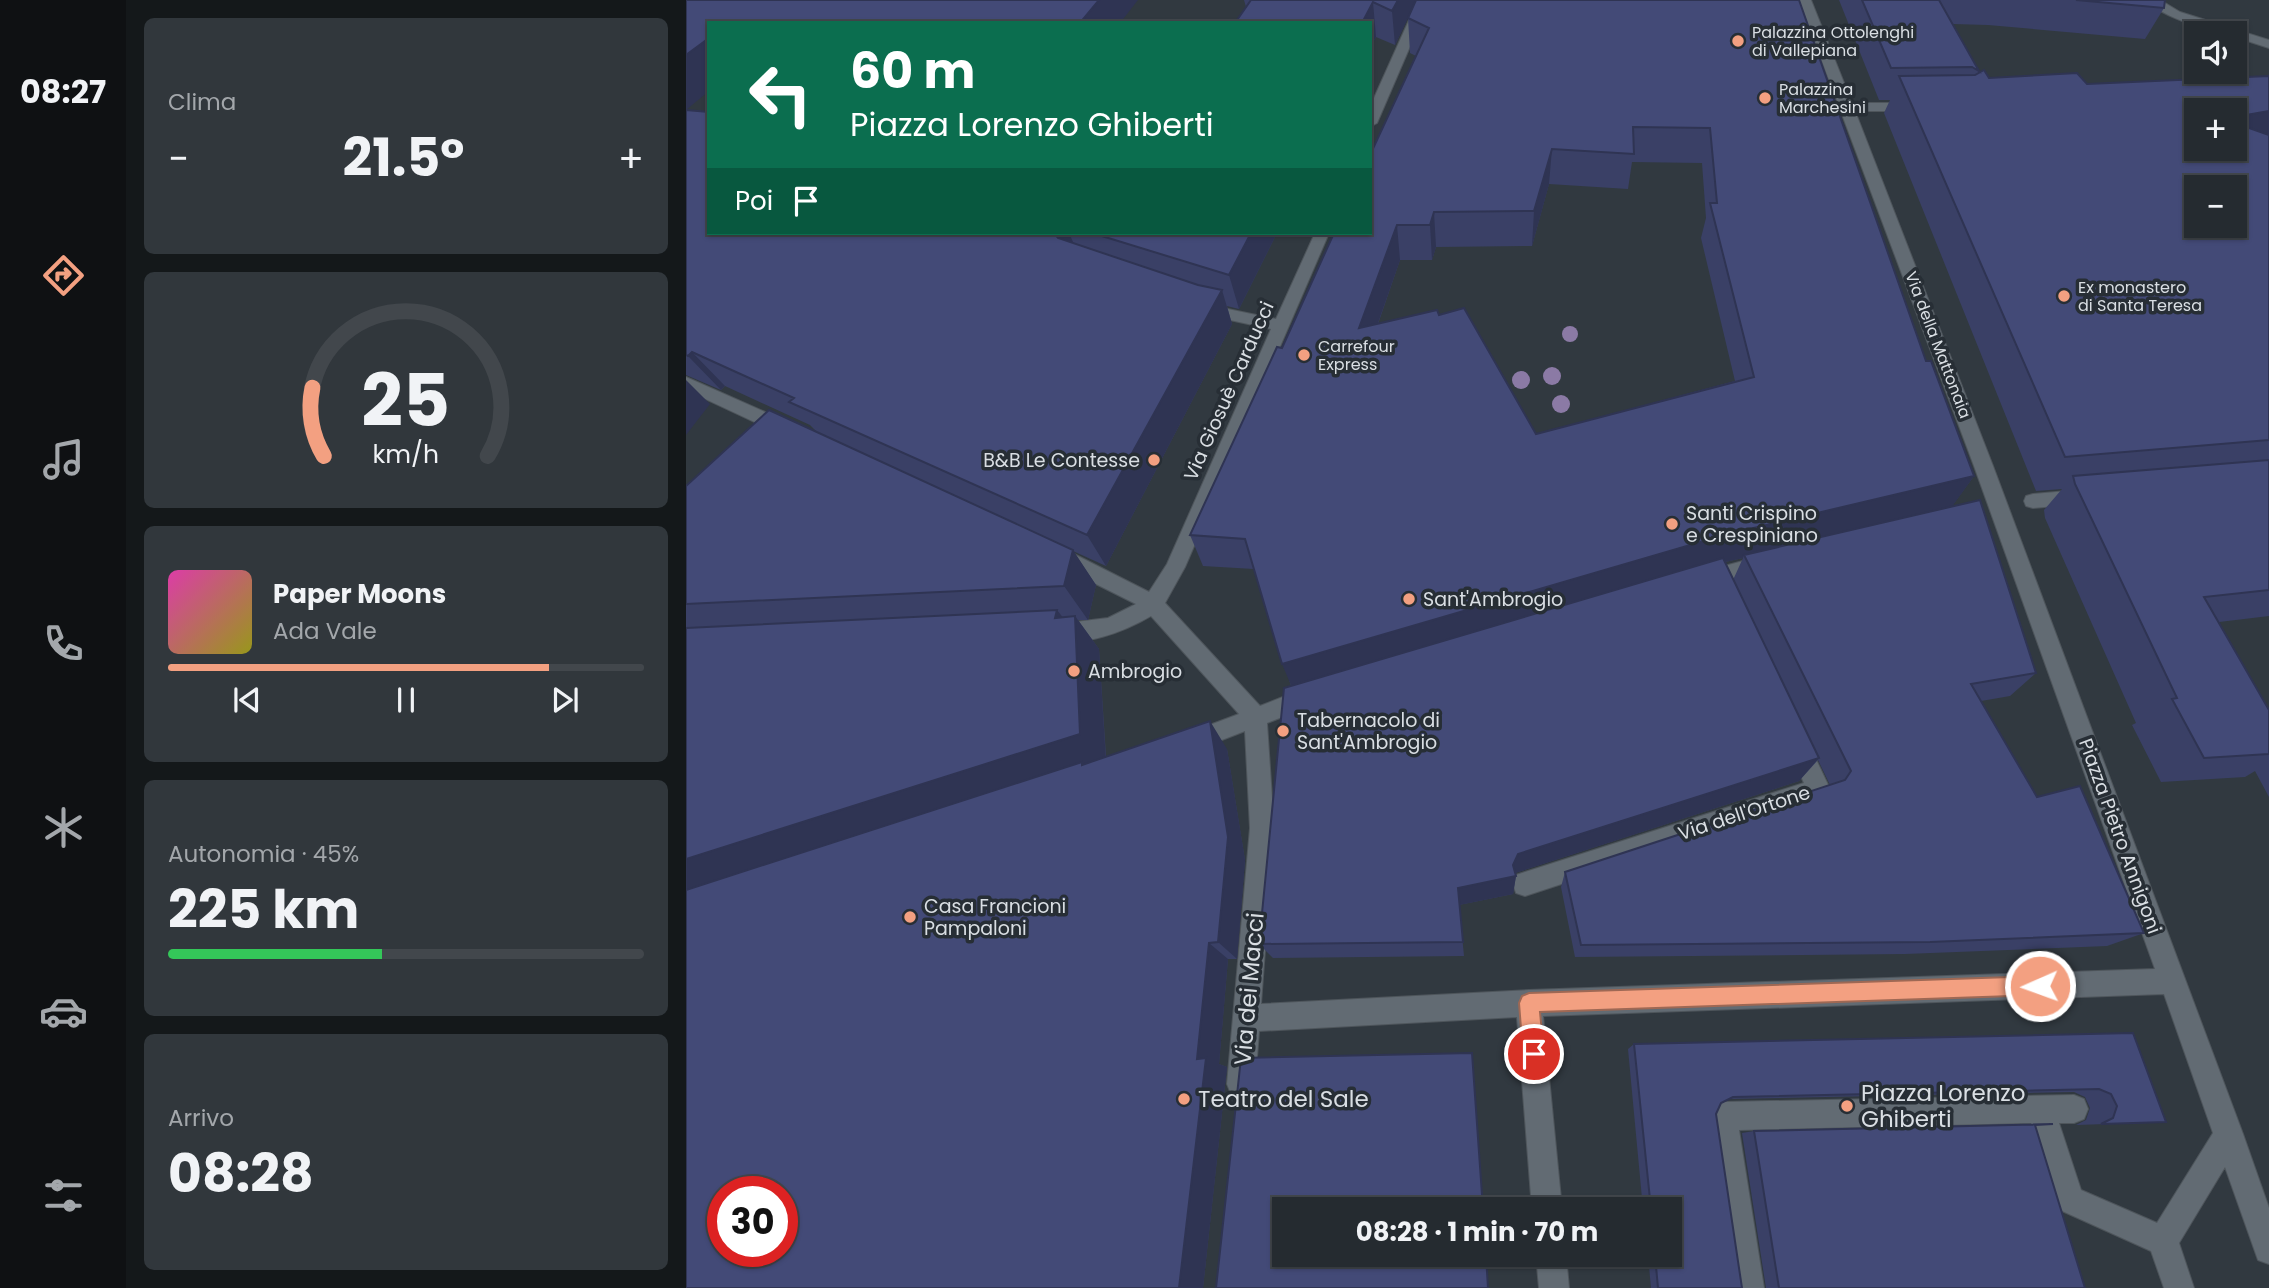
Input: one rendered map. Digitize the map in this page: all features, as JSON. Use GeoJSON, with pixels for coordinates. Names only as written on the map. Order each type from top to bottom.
{"type":"FeatureCollection","features":[{"type":"Feature","properties":{"kind":"street"},"geometry":{"type":"LineString","coordinates":[[1372,118],[1424,0]]}},
{"type":"Feature","properties":{"kind":"street","name":"Via della Mattonaia"},"geometry":{"type":"LineString","coordinates":[[1805,0],[2066,691]]}},
{"type":"Feature","properties":{"kind":"street"},"geometry":{"type":"LineString","coordinates":[[2151,0],[2176,14],[2269,44]]}},
{"type":"Feature","properties":{"kind":"street"},"geometry":{"type":"LineString","coordinates":[[1847,107],[1932,107]]}},
{"type":"Feature","properties":{"kind":"street","name":"Via Giosuè Carducci"},"geometry":{"type":"LineString","coordinates":[[1153,604],[1175,567],[1321,235]]}},
{"type":"Feature","properties":{"kind":"street"},"geometry":{"type":"LineString","coordinates":[[1191,304],[1216,313],[1281,326]]}},
{"type":"Feature","properties":{"kind":"street"},"geometry":{"type":"LineString","coordinates":[[686,383],[800,436]]}},
{"type":"Feature","properties":{"kind":"street"},"geometry":{"type":"LineString","coordinates":[[2033,501],[2098,496]]}},
{"type":"Feature","properties":{"kind":"street"},"geometry":{"type":"LineString","coordinates":[[1040,547],[1111,580],[1153,604],[1256,723]]}},
{"type":"Feature","properties":{"kind":"street"},"geometry":{"type":"LineString","coordinates":[[1677,587],[1722,585],[1781,558]]}},
{"type":"Feature","properties":{"kind":"street"},"geometry":{"type":"LineString","coordinates":[[1042,633],[1107,629],[1153,604]]}},
{"type":"Feature","properties":{"kind":"street"},"geometry":{"type":"LineString","coordinates":[[1165,752],[1256,723],[1294,702],[1333,690]]}},
{"type":"Feature","properties":{"kind":"street","name":"Piazza Pietro Annigoni"},"geometry":{"type":"LineString","coordinates":[[2066,691],[2174,981]]}},
{"type":"Feature","properties":{"kind":"street","name":"Via dell'Ortone"},"geometry":{"type":"LineString","coordinates":[[1525,884],[1818,789],[1787,721]]}},
{"type":"Feature","properties":{"kind":"street","name":"Via dei Macci"},"geometry":{"type":"LineString","coordinates":[[1238,1112],[1262,828],[1256,723]]}},
{"type":"Feature","properties":{"kind":"street"},"geometry":{"type":"LineString","coordinates":[[1248,1018],[1529,1003],[2174,981],[2269,1249]]}},
{"type":"Feature","properties":{"kind":"street"},"geometry":{"type":"LineString","coordinates":[[1529,1003],[1546,1197]]}},
{"type":"Feature","properties":{"kind":"street"},"geometry":{"type":"LineString","coordinates":[[2040,1109],[2070,1200],[2163,1241],[2179,1288]]}},
{"type":"Feature","properties":{"kind":"street"},"geometry":{"type":"LineString","coordinates":[[1749,1288],[1723,1116],[2074,1109]]}},
{"type":"Feature","properties":{"kind":"street"},"geometry":{"type":"LineString","coordinates":[[2163,1241],[2229,1134]]}},
{"type":"Feature","properties":{"kind":"street"},"geometry":{"type":"LineString","coordinates":[[1552,1267],[1554,1288]]}},
{"type":"Feature","properties":{"kind":"building"},"geometry":{"type":"Polygon","coordinates":[[[686,0],[1099,0],[1082,21],[707,21],[707,39],[686,55],[686,0]]]}},
{"type":"Feature","properties":{"kind":"building"},"geometry":{"type":"Polygon","coordinates":[[[1251,0],[1398,0],[1392,11],[1373,2],[1363,21],[1236,21],[1251,0]]]}},
{"type":"Feature","properties":{"kind":"building"},"geometry":{"type":"Polygon","coordinates":[[[1416,0],[1799,0],[1926,361],[1931,361],[1974,476],[1728,534],[1282,664],[1245,539],[1190,535],[1277,347],[1282,348],[1333,235],[1372,235],[1372,151],[1429,28],[1408,18],[1416,0]],[[1633,127],[1634,154],[1552,149],[1534,211],[1434,212],[1430,225],[1397,225],[1359,328],[1437,310],[1439,315],[1464,308],[1536,434],[1754,377],[1710,203],[1717,203],[1710,128],[1633,127]]]}},
{"type":"Feature","properties":{"kind":"building"},"geometry":{"type":"Polygon","coordinates":[[[1862,0],[1939,0],[1979,71],[1972,67],[1891,68],[1862,0]]]}},
{"type":"Feature","properties":{"kind":"building"},"geometry":{"type":"Polygon","coordinates":[[[2076,0],[2165,0],[2164,8],[2076,0]]]}},
{"type":"Feature","properties":{"kind":"building"},"geometry":{"type":"Polygon","coordinates":[[[1984,70],[1989,78],[2077,73],[2087,84],[2184,80],[2184,84],[2247,84],[2247,77],[2269,76],[2269,111],[2247,115],[2247,98],[2184,98],[2184,161],[2247,161],[2247,127],[2269,135],[2269,440],[2065,457],[1899,76],[1975,75],[1984,70]]]}},
{"type":"Feature","properties":{"kind":"building"},"geometry":{"type":"Polygon","coordinates":[[[686,110],[707,112],[707,235],[1056,235],[1198,285],[1222,290],[1087,535],[789,402],[794,398],[692,352],[686,355],[686,110]]]}},
{"type":"Feature","properties":{"kind":"building"},"geometry":{"type":"Polygon","coordinates":[[[1099,235],[1250,235],[1229,275],[1099,235]]]}},
{"type":"Feature","properties":{"kind":"building"},"geometry":{"type":"Polygon","coordinates":[[[769,410],[1073,550],[1064,586],[686,604],[686,486],[769,410]]]}},
{"type":"Feature","properties":{"kind":"building"},"geometry":{"type":"Polygon","coordinates":[[[2269,460],[2269,590],[2204,597],[2269,710],[2269,754],[2204,758],[2172,699],[2177,698],[2073,476],[2269,460]]]}},
{"type":"Feature","properties":{"kind":"building"},"geometry":{"type":"Polygon","coordinates":[[[1980,500],[2036,673],[1971,684],[2037,797],[2080,786],[2144,933],[1930,942],[1581,945],[1565,872],[1845,780],[1851,771],[1744,555],[1980,500]]]}},
{"type":"Feature","properties":{"kind":"building"},"geometry":{"type":"Polygon","coordinates":[[[1723,558],[1819,758],[1518,854],[1513,865],[1516,876],[1458,888],[1463,942],[1259,944],[1284,688],[1723,558]]]}},
{"type":"Feature","properties":{"kind":"building"},"geometry":{"type":"Polygon","coordinates":[[[1057,610],[1055,618],[1075,616],[1080,734],[686,859],[686,628],[1057,610]]]}},
{"type":"Feature","properties":{"kind":"building"},"geometry":{"type":"Polygon","coordinates":[[[1210,721],[1228,837],[1218,942],[1209,943],[1197,1059],[1206,1058],[1179,1288],[686,1288],[686,890],[1082,762],[1082,765],[1210,721]]]}},
{"type":"Feature","properties":{"kind":"building"},"geometry":{"type":"Polygon","coordinates":[[[2133,1033],[2166,1122],[2101,1124],[2113,1118],[2117,1106],[2111,1094],[2099,1089],[1733,1097],[1721,1103],[1716,1114],[1742,1288],[1658,1288],[1656,1267],[1682,1267],[1682,1197],[1650,1197],[1634,1044],[2133,1033]]]}},
{"type":"Feature","properties":{"kind":"building"},"geometry":{"type":"Polygon","coordinates":[[[1472,1053],[1482,1197],[1272,1197],[1272,1267],[1487,1267],[1488,1288],[1216,1288],[1241,1058],[1472,1053]]]}},
{"type":"Feature","properties":{"kind":"building"},"geometry":{"type":"Polygon","coordinates":[[[2053,1124],[2035,1125],[2085,1288],[1779,1288],[1754,1131],[2053,1124]]]}},
{"type":"Feature","properties":{"kind":"place","name":"Palazzina Ottolenghi di Vallepiana"},"geometry":{"type":"Point","coordinates":[1738,41]}},
{"type":"Feature","properties":{"kind":"place","name":"Palazzina Marchesini"},"geometry":{"type":"Point","coordinates":[1765,98]}},
{"type":"Feature","properties":{"kind":"place","name":"Ex monastero di Santa Teresa"},"geometry":{"type":"Point","coordinates":[2064,296]}},
{"type":"Feature","properties":{"kind":"place","name":"Carrefour Express"},"geometry":{"type":"Point","coordinates":[1304,355]}},
{"type":"Feature","properties":{"kind":"place","name":"B&B Le Contesse"},"geometry":{"type":"Point","coordinates":[1154,460]}},
{"type":"Feature","properties":{"kind":"place","name":"Santi Crispino e Crespiniano"},"geometry":{"type":"Point","coordinates":[1672,524]}},
{"type":"Feature","properties":{"kind":"place","name":"Sant'Ambrogio"},"geometry":{"type":"Point","coordinates":[1409,599]}},
{"type":"Feature","properties":{"kind":"place","name":"Ambrogio"},"geometry":{"type":"Point","coordinates":[1074,671]}},
{"type":"Feature","properties":{"kind":"place","name":"Tabernacolo di Sant'Ambrogio"},"geometry":{"type":"Point","coordinates":[1283,731]}},
{"type":"Feature","properties":{"kind":"place","name":"Casa Francioni Pampaloni"},"geometry":{"type":"Point","coordinates":[910,917]}},
{"type":"Feature","properties":{"kind":"place","name":"Teatro del Sale"},"geometry":{"type":"Point","coordinates":[1184,1099]}},
{"type":"Feature","properties":{"kind":"place","name":"Piazza Lorenzo Ghiberti"},"geometry":{"type":"Point","coordinates":[1847,1106]}},
{"type":"Feature","properties":{"kind":"route"},"geometry":{"type":"LineString","coordinates":[[1534,1054],[1529,1003],[2040,986]]}}]}
